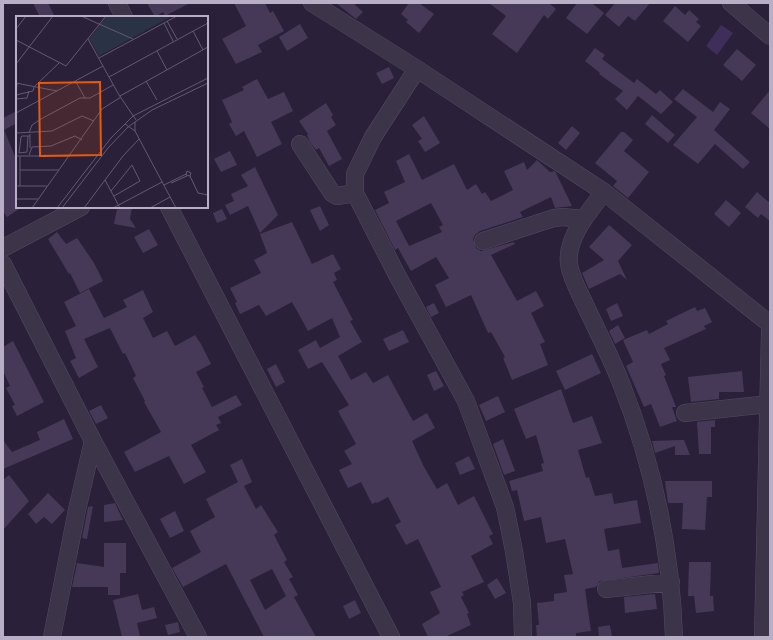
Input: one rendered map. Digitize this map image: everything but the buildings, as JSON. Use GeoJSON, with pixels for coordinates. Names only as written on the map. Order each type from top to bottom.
{"type":"FeatureCollection","features":[{"type":"Feature","properties":{"kind":"street"},"geometry":{"type":"LineString","coordinates":[[117,3],[124,16]]}},
{"type":"Feature","properties":{"kind":"street"},"geometry":{"type":"LineString","coordinates":[[312,3],[417,69],[604,192],[770,324]]}},
{"type":"Feature","properties":{"kind":"street"},"geometry":{"type":"LineString","coordinates":[[731,3],[770,36]]}},
{"type":"Feature","properties":{"kind":"street"},"geometry":{"type":"LineString","coordinates":[[417,69],[373,137],[355,174],[355,193],[397,275],[466,401],[505,507],[522,603],[523,637]]}},
{"type":"Feature","properties":{"kind":"street"},"geometry":{"type":"LineString","coordinates":[[300,144],[332,193],[337,196],[355,193]]}},
{"type":"Feature","properties":{"kind":"street"},"geometry":{"type":"LineString","coordinates":[[604,192],[584,218],[571,246],[569,264],[577,287],[612,360],[635,418],[662,518],[671,582],[674,637]]}},
{"type":"Feature","properties":{"kind":"street"},"geometry":{"type":"LineString","coordinates":[[3,248],[79,208]]}},
{"type":"Feature","properties":{"kind":"street"},"geometry":{"type":"LineString","coordinates":[[170,208],[391,637]]}},
{"type":"Feature","properties":{"kind":"street"},"geometry":{"type":"LineString","coordinates":[[483,240],[563,216],[584,218]]}},
{"type":"Feature","properties":{"kind":"street"},"geometry":{"type":"LineString","coordinates":[[3,264],[93,441],[198,637]]}},
{"type":"Feature","properties":{"kind":"street"},"geometry":{"type":"LineString","coordinates":[[763,637],[770,331]]}},
{"type":"Feature","properties":{"kind":"street"},"geometry":{"type":"LineString","coordinates":[[685,413],[768,404]]}},
{"type":"Feature","properties":{"kind":"street"},"geometry":{"type":"LineString","coordinates":[[52,637],[77,510],[93,441]]}},
{"type":"Feature","properties":{"kind":"street"},"geometry":{"type":"LineString","coordinates":[[606,589],[671,582]]}},
{"type":"Feature","properties":{"kind":"shaded area"},"geometry":{"type":"Polygon","coordinates":[[[721,25],[733,33],[717,55],[706,46],[721,25]]]}}]}
